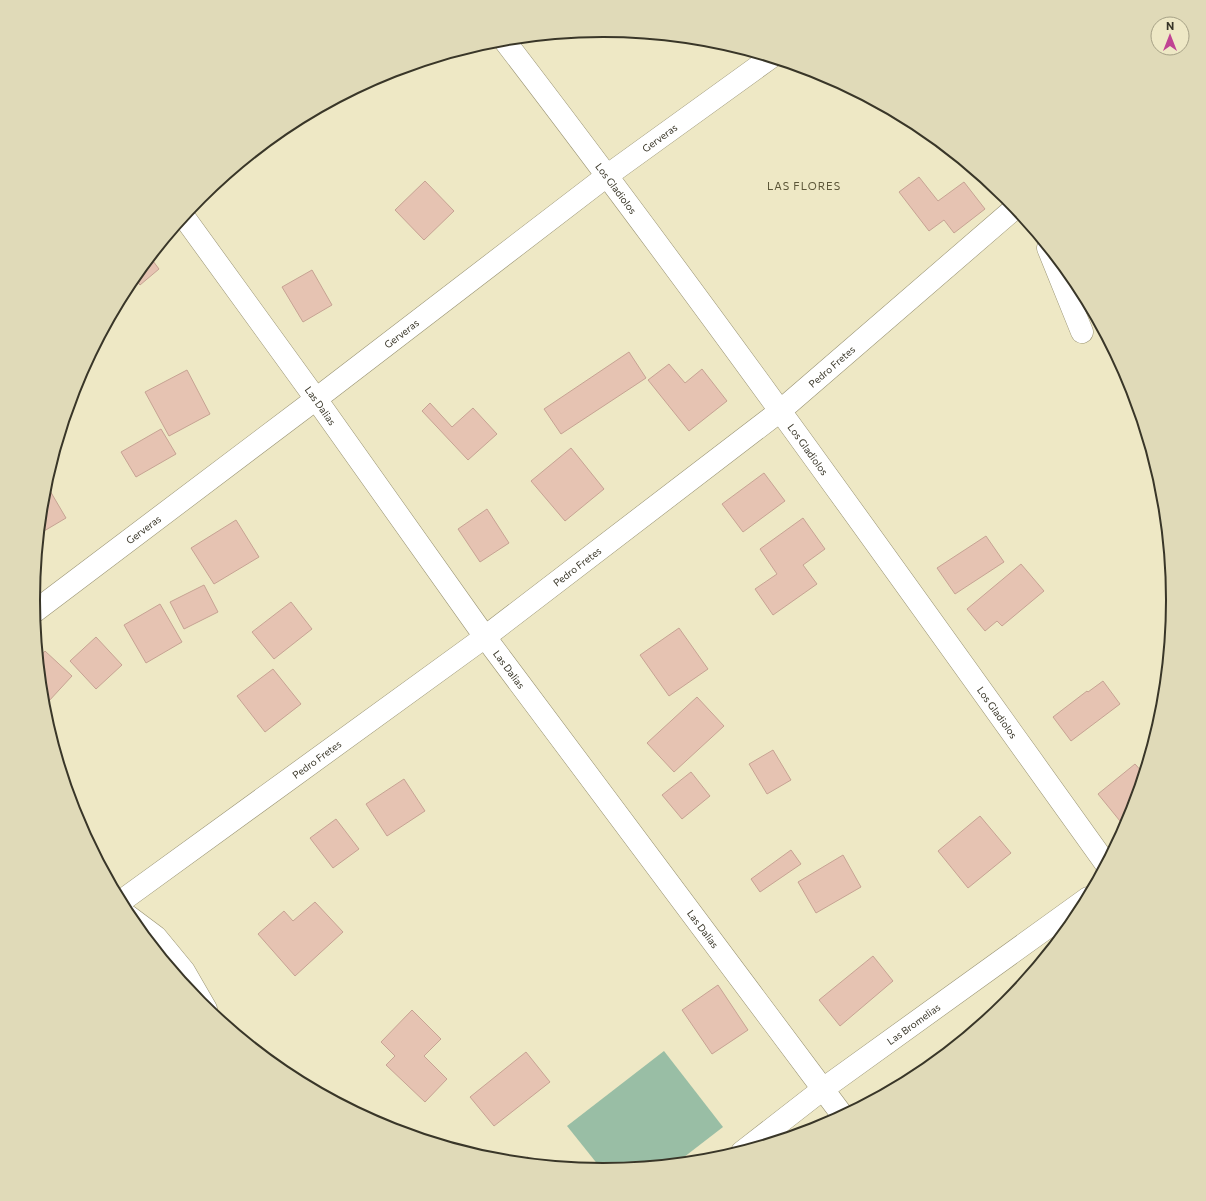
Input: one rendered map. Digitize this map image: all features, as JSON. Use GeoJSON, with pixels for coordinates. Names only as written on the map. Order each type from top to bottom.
{"type":"FeatureCollection","features":[{"type":"Feature","properties":{"kind":"street","name":"Los Gladiolos"},"geometry":{"type":"LineString","coordinates":[[508,45],[608,175],[780,410],[1103,860]]}},
{"type":"Feature","properties":{"kind":"street","name":"Gerveras"},"geometry":{"type":"LineString","coordinates":[[40,607],[316,399],[608,175],[766,61]]}},
{"type":"Feature","properties":{"kind":"street","name":"Pedro Fretes"},"geometry":{"type":"LineString","coordinates":[[125,899],[485,637],[780,410],[1011,212]]}},
{"type":"Feature","properties":{"kind":"street","name":"Las Dalias"},"geometry":{"type":"LineString","coordinates":[[187,221],[316,399],[485,637],[840,1112]]}},
{"type":"Feature","properties":{"kind":"street"},"geometry":{"type":"LineString","coordinates":[[1054,262],[1082,332]]}},
{"type":"Feature","properties":{"kind":"street","name":"Las Bromelias"},"geometry":{"type":"LineString","coordinates":[[752,1144],[823,1089],[1077,906]]}},
{"type":"Feature","properties":{"kind":"street"},"geometry":{"type":"LineString","coordinates":[[145,928],[156,937],[184,971],[193,987]]}},
{"type":"Feature","properties":{"kind":"green space"},"geometry":{"type":"Polygon","coordinates":[[[664,1051],[723,1127],[683,1158],[640,1163],[603,1164],[597,1164],[567,1126],[664,1051]]]}},
{"type":"Feature","properties":{"kind":"building"},"geometry":{"type":"Polygon","coordinates":[[[919,177],[938,201],[964,182],[985,209],[954,233],[944,220],[929,231],[899,192],[919,177]]]}},
{"type":"Feature","properties":{"kind":"building"},"geometry":{"type":"Polygon","coordinates":[[[425,181],[454,211],[424,240],[395,210],[425,181]]]}},
{"type":"Feature","properties":{"kind":"building"},"geometry":{"type":"Polygon","coordinates":[[[153,261],[159,269],[140,285],[138,282],[153,261]]]}},
{"type":"Feature","properties":{"kind":"building"},"geometry":{"type":"Polygon","coordinates":[[[312,270],[332,305],[303,322],[282,287],[312,270]]]}},
{"type":"Feature","properties":{"kind":"building"},"geometry":{"type":"Polygon","coordinates":[[[629,352],[646,378],[561,434],[544,409],[629,352]]]}},
{"type":"Feature","properties":{"kind":"building"},"geometry":{"type":"Polygon","coordinates":[[[669,364],[685,383],[702,369],[727,401],[689,431],[648,380],[669,364]]]}},
{"type":"Feature","properties":{"kind":"building"},"geometry":{"type":"Polygon","coordinates":[[[187,370],[210,414],[169,436],[145,392],[187,370]]]}},
{"type":"Feature","properties":{"kind":"building"},"geometry":{"type":"Polygon","coordinates":[[[430,403],[452,427],[473,408],[497,434],[468,460],[422,411],[430,403]]]}},
{"type":"Feature","properties":{"kind":"building"},"geometry":{"type":"Polygon","coordinates":[[[161,429],[176,454],[136,477],[121,452],[161,429]]]}},
{"type":"Feature","properties":{"kind":"building"},"geometry":{"type":"Polygon","coordinates":[[[571,448],[604,489],[565,521],[531,481],[571,448]]]}},
{"type":"Feature","properties":{"kind":"building"},"geometry":{"type":"Polygon","coordinates":[[[764,473],[785,501],[743,532],[722,504],[764,473]]]}},
{"type":"Feature","properties":{"kind":"building"},"geometry":{"type":"Polygon","coordinates":[[[50,491],[66,518],[44,531],[50,491]]]}},
{"type":"Feature","properties":{"kind":"building"},"geometry":{"type":"Polygon","coordinates":[[[487,509],[509,543],[480,562],[458,529],[487,509]]]}},
{"type":"Feature","properties":{"kind":"building"},"geometry":{"type":"Polygon","coordinates":[[[803,518],[825,549],[803,565],[817,584],[773,615],[755,589],[777,574],[760,549],[803,518]]]}},
{"type":"Feature","properties":{"kind":"building"},"geometry":{"type":"Polygon","coordinates":[[[236,520],[259,557],[214,584],[191,548],[236,520]]]}},
{"type":"Feature","properties":{"kind":"building"},"geometry":{"type":"Polygon","coordinates":[[[986,536],[1004,562],[955,594],[937,568],[986,536]]]}},
{"type":"Feature","properties":{"kind":"building"},"geometry":{"type":"Polygon","coordinates":[[[1021,564],[1044,591],[1002,626],[997,621],[985,631],[967,609],[1021,564]]]}},
{"type":"Feature","properties":{"kind":"building"},"geometry":{"type":"Polygon","coordinates":[[[204,585],[218,612],[184,629],[170,602],[204,585]]]}},
{"type":"Feature","properties":{"kind":"building"},"geometry":{"type":"Polygon","coordinates":[[[291,602],[312,629],[274,659],[252,632],[291,602]]]}},
{"type":"Feature","properties":{"kind":"building"},"geometry":{"type":"Polygon","coordinates":[[[160,604],[182,642],[146,663],[124,625],[160,604]]]}},
{"type":"Feature","properties":{"kind":"building"},"geometry":{"type":"Polygon","coordinates":[[[679,628],[708,669],[669,696],[640,655],[679,628]]]}},
{"type":"Feature","properties":{"kind":"building"},"geometry":{"type":"Polygon","coordinates":[[[96,637],[122,665],[96,689],[70,661],[96,637]]]}},
{"type":"Feature","properties":{"kind":"building"},"geometry":{"type":"Polygon","coordinates":[[[45,651],[72,676],[49,701],[44,674],[42,654],[45,651]]]}},
{"type":"Feature","properties":{"kind":"building"},"geometry":{"type":"Polygon","coordinates":[[[273,669],[301,704],[265,732],[237,696],[273,669]]]}},
{"type":"Feature","properties":{"kind":"building"},"geometry":{"type":"Polygon","coordinates":[[[1103,681],[1120,704],[1071,741],[1053,717],[1087,691],[1088,692],[1103,681]]]}},
{"type":"Feature","properties":{"kind":"building"},"geometry":{"type":"Polygon","coordinates":[[[697,697],[724,726],[674,772],[647,743],[697,697]]]}},
{"type":"Feature","properties":{"kind":"building"},"geometry":{"type":"Polygon","coordinates":[[[773,750],[791,780],[767,794],[749,764],[773,750]]]}},
{"type":"Feature","properties":{"kind":"building"},"geometry":{"type":"Polygon","coordinates":[[[1135,764],[1140,770],[1124,816],[1120,821],[1098,794],[1135,764]]]}},
{"type":"Feature","properties":{"kind":"building"},"geometry":{"type":"Polygon","coordinates":[[[691,772],[710,796],[682,819],[662,795],[691,772]]]}},
{"type":"Feature","properties":{"kind":"building"},"geometry":{"type":"Polygon","coordinates":[[[404,779],[425,811],[387,836],[366,804],[404,779]]]}},
{"type":"Feature","properties":{"kind":"building"},"geometry":{"type":"Polygon","coordinates":[[[980,816],[1011,853],[968,888],[938,851],[980,816]]]}},
{"type":"Feature","properties":{"kind":"building"},"geometry":{"type":"Polygon","coordinates":[[[336,819],[359,849],[333,868],[310,838],[336,819]]]}},
{"type":"Feature","properties":{"kind":"building"},"geometry":{"type":"Polygon","coordinates":[[[791,850],[801,864],[760,892],[751,879],[791,850]]]}},
{"type":"Feature","properties":{"kind":"building"},"geometry":{"type":"Polygon","coordinates":[[[843,855],[861,887],[816,913],[798,882],[843,855]]]}},
{"type":"Feature","properties":{"kind":"building"},"geometry":{"type":"Polygon","coordinates":[[[315,902],[343,932],[295,976],[258,934],[284,911],[293,921],[315,902]]]}},
{"type":"Feature","properties":{"kind":"building"},"geometry":{"type":"Polygon","coordinates":[[[873,956],[893,981],[840,1026],[819,1000],[873,956]]]}},
{"type":"Feature","properties":{"kind":"building"},"geometry":{"type":"Polygon","coordinates":[[[718,985],[748,1030],[712,1054],[682,1010],[718,985]]]}},
{"type":"Feature","properties":{"kind":"building"},"geometry":{"type":"Polygon","coordinates":[[[412,1010],[441,1039],[424,1056],[447,1079],[425,1102],[386,1065],[395,1056],[381,1042],[412,1010]]]}},
{"type":"Feature","properties":{"kind":"building"},"geometry":{"type":"Polygon","coordinates":[[[526,1052],[550,1082],[494,1126],[470,1097],[526,1052]]]}},
{"type":"Feature","properties":{"kind":"district","name":"LAS FLORES"},"geometry":{"type":"Point","coordinates":[804,185]}}]}
